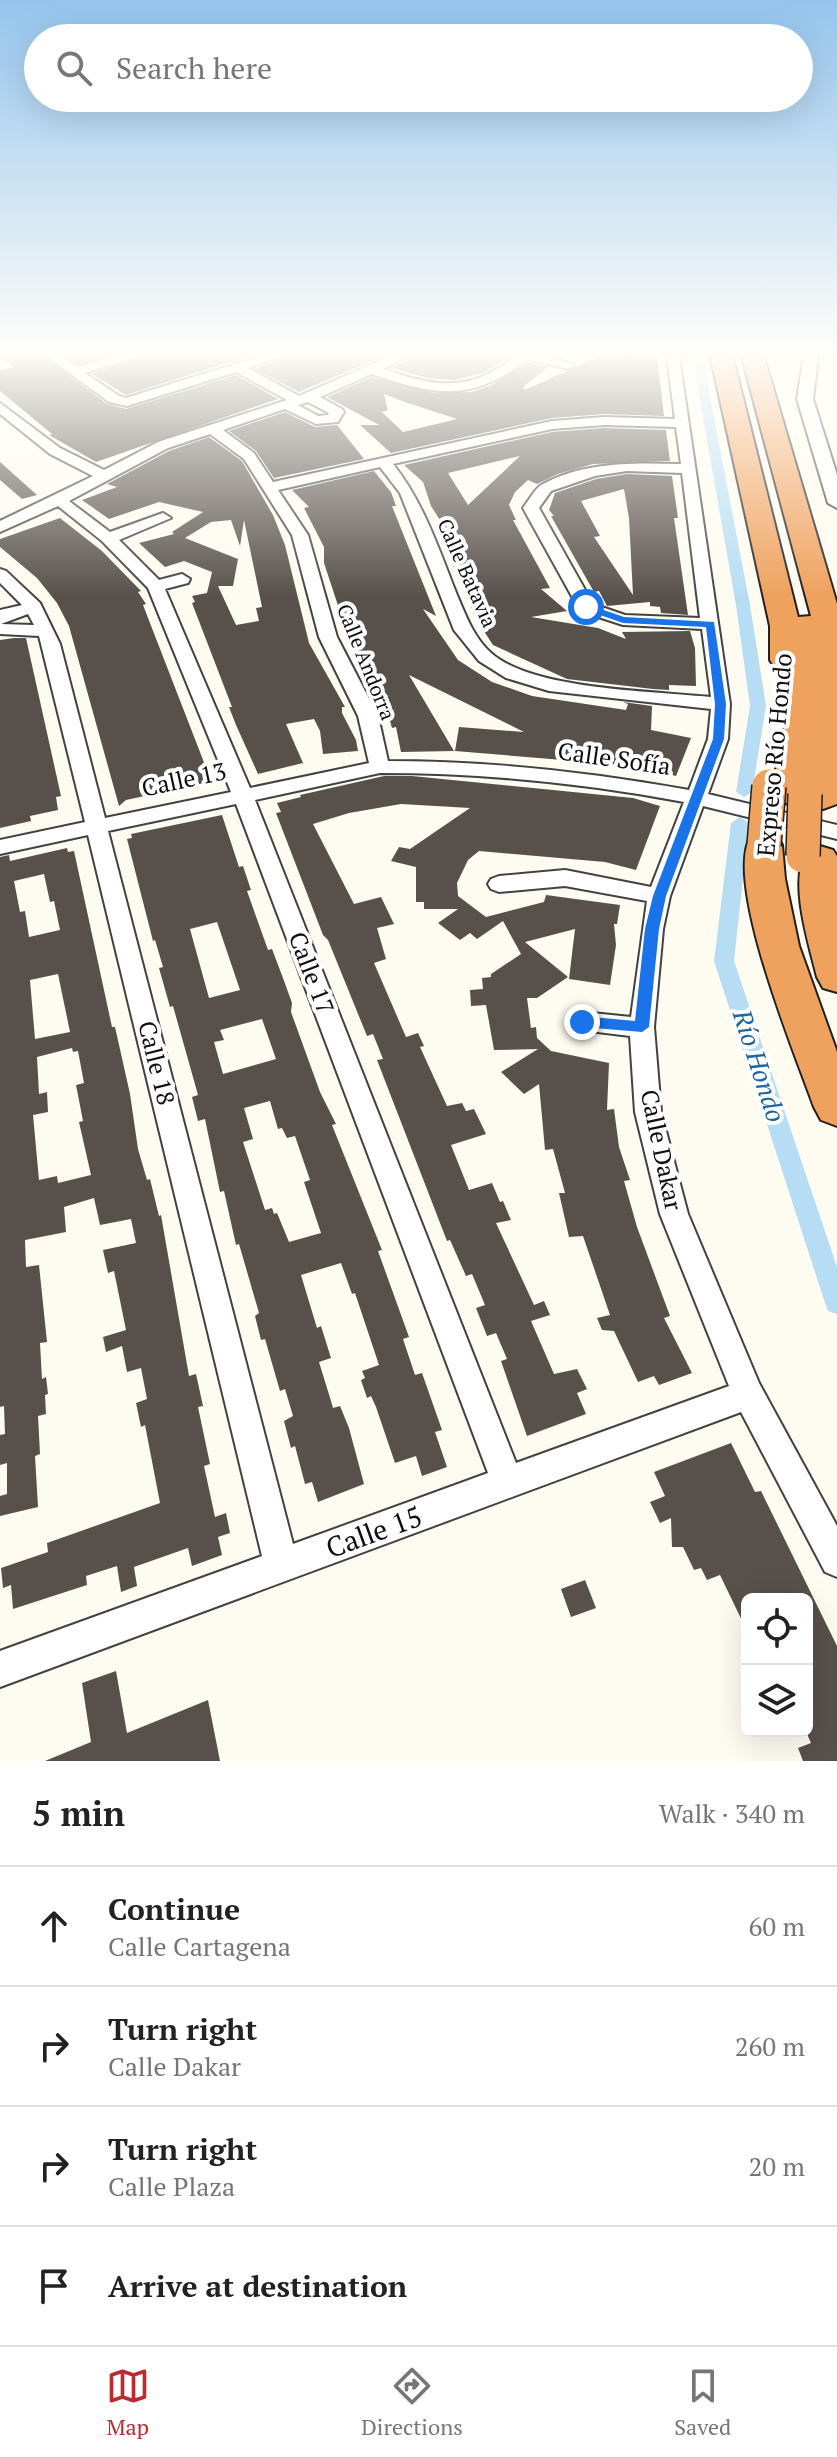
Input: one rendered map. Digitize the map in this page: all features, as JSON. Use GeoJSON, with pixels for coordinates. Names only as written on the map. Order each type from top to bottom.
{"type":"FeatureCollection","features":[{"type":"Feature","properties":{"kind":"highway","name":"Expreso Río Hondo"},"geometry":{"type":"LineString","coordinates":[[739,432],[785,626],[782,706],[797,793],[802,849],[820,903],[835,972]]}},
{"type":"Feature","properties":{"kind":"highway"},"geometry":{"type":"LineString","coordinates":[[755,432],[803,609],[809,659],[797,793]]}},
{"type":"Feature","properties":{"kind":"highway"},"geometry":{"type":"LineString","coordinates":[[763,432],[815,614],[820,650],[819,699],[797,793]]}},
{"type":"Feature","properties":{"kind":"highway","name":"Expreso Río Hondo"},"geometry":{"type":"LineString","coordinates":[[774,432],[830,632],[834,676],[797,793],[802,849],[766,894],[776,942],[837,1107]]}},
{"type":"Feature","properties":{"kind":"highway"},"geometry":{"type":"LineString","coordinates":[[813,569],[828,585],[837,604]]}},
{"type":"Feature","properties":{"kind":"street"},"geometry":{"type":"LineString","coordinates":[[31,432],[55,451],[104,476]]}},
{"type":"Feature","properties":{"kind":"street"},"geometry":{"type":"LineString","coordinates":[[0,527],[163,445],[199,432]]}},
{"type":"Feature","properties":{"kind":"street","name":"Calle Andorra"},"geometry":{"type":"LineString","coordinates":[[217,432],[249,456],[300,535],[328,637],[368,716],[380,767]]}},
{"type":"Feature","properties":{"kind":"street"},"geometry":{"type":"LineString","coordinates":[[271,487],[520,432]]}},
{"type":"Feature","properties":{"kind":"street","name":"Calle Dakar"},"geometry":{"type":"LineString","coordinates":[[684,432],[721,704],[718,739],[659,896],[652,929],[642,1027],[648,1112],[674,1214],[748,1394],[837,1560]]}},
{"type":"Feature","properties":{"kind":"street"},"geometry":{"type":"LineString","coordinates":[[815,432],[837,503]]}},
{"type":"Feature","properties":{"kind":"street","name":"Calle Batavia"},"geometry":{"type":"LineString","coordinates":[[384,463],[407,492],[463,630],[485,657],[512,674],[549,685],[721,704]]}},
{"type":"Feature","properties":{"kind":"street"},"geometry":{"type":"LineString","coordinates":[[690,469],[627,467],[592,472],[546,488],[531,508],[586,607],[623,620],[711,624]]}},
{"type":"Feature","properties":{"kind":"street","name":"Calle 17"},"geometry":{"type":"LineString","coordinates":[[59,500],[108,538],[156,586],[242,794],[508,1483]]}},
{"type":"Feature","properties":{"kind":"street"},"geometry":{"type":"LineString","coordinates":[[108,538],[163,518]]}},
{"type":"Feature","properties":{"kind":"street","name":"Calle 18"},"geometry":{"type":"LineString","coordinates":[[0,574],[34,607],[51,644],[282,1567]]}},
{"type":"Feature","properties":{"kind":"street"},"geometry":{"type":"LineString","coordinates":[[156,586],[182,579]]}},
{"type":"Feature","properties":{"kind":"street"},"geometry":{"type":"LineString","coordinates":[[0,619],[2,615],[34,607]]}},
{"type":"Feature","properties":{"kind":"street"},"geometry":{"type":"LineString","coordinates":[[0,629],[45,631]]}},
{"type":"Feature","properties":{"kind":"street","name":"Calle 13"},"geometry":{"type":"LineString","coordinates":[[0,847],[380,767]]}},
{"type":"Feature","properties":{"kind":"street","name":"Calle Sofía"},"geometry":{"type":"LineString","coordinates":[[380,767],[461,767],[594,779],[697,798],[802,849]]}},
{"type":"Feature","properties":{"kind":"street"},"geometry":{"type":"LineString","coordinates":[[499,884],[565,878],[659,896]]}},
{"type":"Feature","properties":{"kind":"street"},"geometry":{"type":"LineString","coordinates":[[582,1022],[642,1027]]}},
{"type":"Feature","properties":{"kind":"street","name":"Calle 15"},"geometry":{"type":"LineString","coordinates":[[0,1669],[748,1394]]}},
{"type":"Feature","properties":{"kind":"building"},"geometry":{"type":"Polygon","coordinates":[[[50,432],[182,432],[96,462],[49,435],[52,434],[50,432]]]}},
{"type":"Feature","properties":{"kind":"building"},"geometry":{"type":"Polygon","coordinates":[[[231,432],[343,432],[364,459],[274,478],[256,451],[231,432]]]}},
{"type":"Feature","properties":{"kind":"building"},"geometry":{"type":"Polygon","coordinates":[[[368,432],[487,432],[391,453],[368,432]]]}},
{"type":"Feature","properties":{"kind":"building"},"geometry":{"type":"Polygon","coordinates":[[[551,432],[666,432],[670,461],[593,464],[537,484],[528,480],[515,492],[509,505],[516,520],[513,520],[550,588],[541,589],[567,611],[531,617],[598,628],[626,639],[622,632],[690,631],[695,648],[696,686],[669,685],[669,690],[567,679],[493,645],[476,619],[451,560],[463,556],[431,506],[423,482],[404,465],[551,432]],[[520,456],[448,473],[468,505],[520,456]]]}},
{"type":"Feature","properties":{"kind":"building"},"geometry":{"type":"Polygon","coordinates":[[[209,437],[242,461],[273,515],[285,545],[309,643],[345,707],[342,707],[342,713],[356,740],[358,751],[323,754],[320,731],[314,719],[286,724],[303,763],[258,774],[229,707],[232,707],[192,603],[195,602],[192,596],[207,593],[212,572],[184,561],[165,567],[139,543],[174,534],[172,532],[203,512],[159,502],[109,519],[82,500],[117,487],[107,484],[169,451],[209,437]],[[231,520],[211,522],[185,538],[238,559],[233,586],[218,586],[236,625],[259,621],[256,608],[262,607],[244,520],[240,546],[231,520]]]}},
{"type":"Feature","properties":{"kind":"building"},"geometry":{"type":"Polygon","coordinates":[[[0,462],[37,495],[22,499],[0,480],[0,462]]]}},
{"type":"Feature","properties":{"kind":"building"},"geometry":{"type":"Polygon","coordinates":[[[374,471],[391,492],[396,506],[392,506],[436,616],[423,609],[458,660],[492,682],[532,696],[626,710],[628,704],[623,702],[652,706],[651,730],[691,738],[676,776],[635,766],[455,751],[459,727],[524,732],[409,675],[454,751],[401,752],[396,727],[392,728],[386,706],[350,642],[324,563],[324,547],[304,508],[309,507],[292,490],[374,471]]]}},
{"type":"Feature","properties":{"kind":"building"},"geometry":{"type":"Polygon","coordinates":[[[627,474],[672,476],[678,518],[674,518],[688,615],[661,613],[660,607],[650,606],[650,602],[607,606],[599,591],[594,592],[549,510],[555,493],[596,479],[627,474]],[[624,489],[581,501],[600,536],[594,537],[633,595],[629,518],[624,489]]]}},
{"type":"Feature","properties":{"kind":"building"},"geometry":{"type":"Polygon","coordinates":[[[60,518],[102,551],[141,591],[138,592],[146,604],[143,605],[205,765],[208,779],[203,780],[204,783],[126,800],[119,806],[69,626],[57,603],[37,578],[0,547],[0,539],[60,518]]]}},
{"type":"Feature","properties":{"kind":"building"},"geometry":{"type":"Polygon","coordinates":[[[26,638],[61,796],[56,797],[58,810],[30,816],[31,821],[0,828],[0,640],[26,638]]]}},
{"type":"Feature","properties":{"kind":"building"},"geometry":{"type":"Polygon","coordinates":[[[384,776],[412,776],[633,798],[660,806],[636,870],[605,862],[479,851],[468,860],[457,883],[458,896],[486,917],[544,902],[546,895],[620,905],[617,924],[614,924],[616,945],[610,985],[569,979],[575,929],[525,942],[568,977],[537,998],[527,998],[531,1028],[536,1027],[537,1038],[551,1051],[609,1063],[607,1110],[614,1109],[619,1147],[630,1180],[624,1181],[637,1227],[670,1316],[664,1318],[692,1373],[659,1385],[654,1376],[638,1382],[614,1331],[602,1330],[597,1318],[610,1315],[583,1236],[569,1237],[559,1193],[565,1193],[553,1149],[545,1150],[539,1084],[524,1094],[501,1072],[538,1049],[494,1050],[486,1005],[471,1006],[470,990],[483,989],[482,978],[491,977],[521,954],[503,921],[477,939],[470,933],[460,940],[438,923],[458,909],[424,909],[424,902],[416,902],[416,867],[391,861],[399,847],[410,849],[470,808],[401,804],[349,813],[313,824],[354,904],[381,897],[394,924],[377,928],[386,959],[374,963],[406,1037],[418,1033],[424,1046],[420,1047],[447,1106],[462,1103],[466,1111],[474,1109],[486,1134],[451,1145],[469,1190],[492,1183],[500,1202],[503,1201],[511,1220],[496,1223],[534,1305],[544,1301],[550,1315],[531,1321],[554,1374],[577,1369],[587,1389],[577,1393],[586,1414],[527,1436],[501,1361],[507,1359],[496,1333],[487,1336],[476,1308],[485,1305],[472,1274],[466,1276],[450,1240],[447,1241],[377,1060],[383,1059],[373,1034],[367,1036],[328,940],[323,935],[276,813],[281,812],[277,803],[300,795],[384,776]]]}},
{"type":"Feature","properties":{"kind":"building"},"geometry":{"type":"Polygon","coordinates":[[[222,815],[239,867],[243,866],[251,890],[247,891],[268,950],[272,949],[292,1003],[291,1012],[320,1092],[336,1124],[332,1125],[382,1250],[378,1251],[409,1337],[403,1339],[415,1375],[422,1373],[442,1430],[435,1432],[447,1467],[422,1476],[416,1456],[395,1463],[376,1407],[371,1396],[367,1398],[361,1380],[365,1378],[362,1371],[379,1365],[355,1293],[352,1294],[341,1263],[301,1275],[317,1328],[321,1326],[331,1358],[319,1362],[333,1408],[340,1406],[349,1428],[364,1484],[318,1502],[312,1482],[305,1484],[295,1446],[291,1448],[284,1421],[293,1416],[285,1389],[280,1391],[265,1339],[261,1340],[255,1316],[259,1313],[239,1244],[236,1245],[224,1191],[220,1192],[205,1119],[198,1121],[192,1097],[198,1095],[159,968],[163,967],[153,941],[127,839],[132,838],[131,834],[222,815]],[[217,922],[190,929],[209,998],[240,990],[217,922]],[[262,1019],[220,1030],[224,1040],[214,1042],[223,1074],[276,1059],[262,1019]],[[270,1101],[244,1108],[253,1139],[243,1142],[265,1210],[272,1208],[274,1214],[277,1213],[289,1242],[321,1233],[304,1182],[310,1180],[295,1136],[287,1138],[282,1128],[278,1129],[270,1101]]]}},
{"type":"Feature","properties":{"kind":"building"},"geometry":{"type":"Polygon","coordinates":[[[67,848],[68,852],[74,851],[112,1027],[115,1027],[130,1094],[138,1149],[161,1215],[189,1376],[196,1374],[203,1406],[198,1407],[210,1464],[204,1466],[215,1517],[226,1513],[230,1533],[218,1537],[222,1555],[192,1566],[188,1548],[134,1567],[137,1586],[121,1592],[117,1566],[86,1576],[87,1585],[13,1609],[11,1585],[3,1588],[1,1568],[48,1552],[47,1543],[160,1503],[145,1425],[141,1427],[136,1403],[147,1399],[141,1368],[127,1372],[122,1346],[106,1352],[103,1337],[126,1330],[114,1271],[108,1273],[103,1250],[136,1243],[131,1219],[100,1225],[94,1198],[64,1207],[66,1232],[25,1240],[26,1267],[39,1265],[47,1342],[40,1343],[42,1379],[46,1377],[48,1394],[45,1395],[46,1414],[38,1416],[40,1454],[35,1456],[38,1507],[0,1516],[0,1496],[7,1494],[7,1463],[0,1465],[0,1435],[5,1434],[4,1406],[0,1407],[0,857],[9,855],[10,861],[67,848]],[[44,874],[14,881],[20,912],[25,911],[29,937],[60,930],[44,874]],[[58,974],[30,980],[35,1039],[70,1032],[58,974]],[[72,1048],[37,1057],[39,1094],[47,1092],[48,1112],[33,1115],[39,1180],[57,1176],[58,1183],[91,1175],[79,1122],[83,1121],[76,1085],[84,1083],[78,1051],[73,1052],[72,1048]]]}},
{"type":"Feature","properties":{"kind":"building"},"geometry":{"type":"Polygon","coordinates":[[[731,1443],[755,1492],[761,1491],[811,1593],[741,1593],[741,1619],[720,1575],[707,1580],[701,1568],[694,1570],[683,1547],[672,1547],[671,1518],[660,1523],[650,1502],[665,1496],[654,1472],[731,1443]]]}},
{"type":"Feature","properties":{"kind":"building"},"geometry":{"type":"Polygon","coordinates":[[[585,1580],[596,1608],[571,1617],[561,1589],[585,1580]]]}},
{"type":"Feature","properties":{"kind":"building"},"geometry":{"type":"Polygon","coordinates":[[[813,1597],[837,1646],[837,1761],[803,1761],[798,1748],[811,1743],[808,1737],[813,1737],[813,1597]]]}},
{"type":"Feature","properties":{"kind":"building"},"geometry":{"type":"Polygon","coordinates":[[[116,1671],[127,1733],[208,1700],[220,1761],[45,1761],[91,1742],[82,1683],[116,1671]]]}},
{"type":"Feature","properties":{"kind":"waterway","name":"Río Hondo"},"geometry":{"type":"LineString","coordinates":[[711,432],[758,706],[744,792]]}},
{"type":"Feature","properties":{"kind":"waterway","name":"Río Hondo"},"geometry":{"type":"LineString","coordinates":[[740,823],[724,961],[837,1303]]}},
{"type":"Feature","properties":{"kind":"route"},"geometry":{"type":"LineString","coordinates":[[582,1022],[642,1027],[652,929],[659,896],[718,739],[721,704],[711,624],[623,620],[586,607]]}}]}
